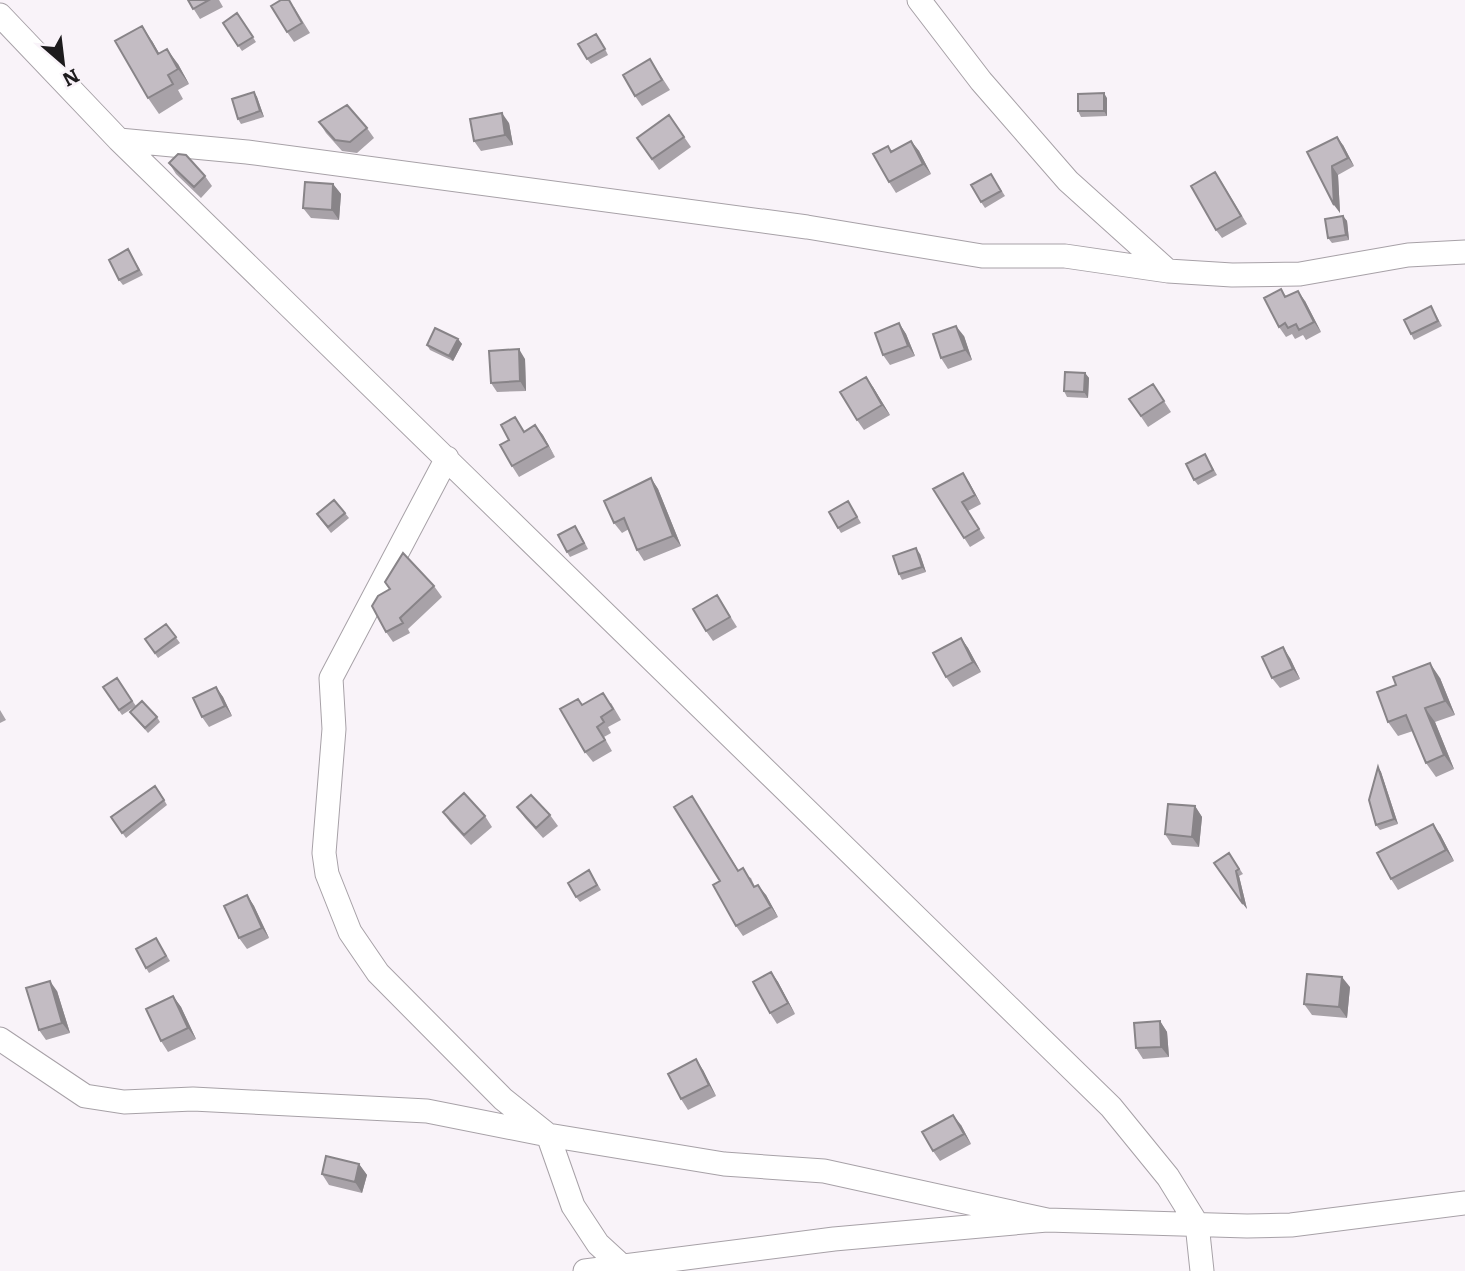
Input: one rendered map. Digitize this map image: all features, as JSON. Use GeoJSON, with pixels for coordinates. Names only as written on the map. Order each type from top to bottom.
{"type":"FeatureCollection","features":[{"type":"Feature","properties":{"kind":"street"},"geometry":{"type":"LineString","coordinates":[[919,0],[981,81],[1068,181],[1168,271]]}},
{"type":"Feature","properties":{"kind":"street"},"geometry":{"type":"LineString","coordinates":[[0,15],[119,140],[1111,1107],[1168,1177],[1197,1224],[1202,1271]]}},
{"type":"Feature","properties":{"kind":"street"},"geometry":{"type":"LineString","coordinates":[[119,140],[247,152],[807,227],[982,256],[1065,256],[1168,271],[1232,275],[1300,274],[1408,255],[1465,252]]}},
{"type":"Feature","properties":{"kind":"street"},"geometry":{"type":"LineString","coordinates":[[447,458],[331,678],[334,729],[324,853],[327,874],[350,932],[378,972],[503,1099],[548,1135],[573,1206],[598,1244],[623,1269]]}},
{"type":"Feature","properties":{"kind":"street"},"geometry":{"type":"LineString","coordinates":[[0,1040],[85,1096],[124,1102],[206,1099],[426,1111],[548,1135],[724,1164],[824,1171],[1047,1220]]}},
{"type":"Feature","properties":{"kind":"street"},"geometry":{"type":"LineString","coordinates":[[585,1271],[623,1269],[834,1239],[1047,1220],[1292,1225],[1465,1203]]}},
{"type":"Feature","properties":{"kind":"building"},"geometry":{"type":"Polygon","coordinates":[[[188,0],[209,0],[193,9],[188,0]]]}},
{"type":"Feature","properties":{"kind":"building"},"geometry":{"type":"Polygon","coordinates":[[[281,0],[289,0],[302,23],[287,32],[271,6],[281,0]]]}},
{"type":"Feature","properties":{"kind":"building"},"geometry":{"type":"Polygon","coordinates":[[[237,13],[253,37],[238,46],[223,23],[237,13]]]}},
{"type":"Feature","properties":{"kind":"building"},"geometry":{"type":"Polygon","coordinates":[[[142,26],[158,54],[167,49],[178,69],[168,75],[173,84],[148,98],[115,41],[142,26]]]}},
{"type":"Feature","properties":{"kind":"building"},"geometry":{"type":"Polygon","coordinates":[[[596,34],[605,49],[587,59],[578,44],[596,34]]]}},
{"type":"Feature","properties":{"kind":"building"},"geometry":{"type":"Polygon","coordinates":[[[650,59],[662,80],[635,96],[623,75],[650,59]]]}},
{"type":"Feature","properties":{"kind":"building"},"geometry":{"type":"Polygon","coordinates":[[[254,92],[260,111],[238,119],[232,99],[254,92]]]}},
{"type":"Feature","properties":{"kind":"building"},"geometry":{"type":"Polygon","coordinates":[[[1104,93],[1104,111],[1078,111],[1078,94],[1104,93]]]}},
{"type":"Feature","properties":{"kind":"building"},"geometry":{"type":"Polygon","coordinates":[[[347,105],[367,128],[350,142],[335,140],[319,122],[347,105]]]}},
{"type":"Feature","properties":{"kind":"building"},"geometry":{"type":"Polygon","coordinates":[[[502,113],[505,135],[474,141],[470,119],[502,113]]]}},
{"type":"Feature","properties":{"kind":"building"},"geometry":{"type":"Polygon","coordinates":[[[669,115],[684,137],[652,159],[637,138],[669,115]]]}},
{"type":"Feature","properties":{"kind":"building"},"geometry":{"type":"Polygon","coordinates":[[[1337,137],[1348,158],[1332,166],[1334,205],[1307,152],[1337,137]]]}},
{"type":"Feature","properties":{"kind":"building"},"geometry":{"type":"Polygon","coordinates":[[[911,141],[923,164],[889,182],[873,154],[888,146],[891,152],[911,141]]]}},
{"type":"Feature","properties":{"kind":"building"},"geometry":{"type":"Polygon","coordinates":[[[178,154],[186,155],[205,176],[194,187],[169,163],[178,154]]]}},
{"type":"Feature","properties":{"kind":"building"},"geometry":{"type":"Polygon","coordinates":[[[1215,172],[1241,216],[1216,230],[1191,186],[1215,172]]]}},
{"type":"Feature","properties":{"kind":"building"},"geometry":{"type":"Polygon","coordinates":[[[991,174],[1001,191],[981,202],[971,185],[991,174]]]}},
{"type":"Feature","properties":{"kind":"building"},"geometry":{"type":"Polygon","coordinates":[[[305,182],[333,184],[332,210],[303,208],[305,182]]]}},
{"type":"Feature","properties":{"kind":"building"},"geometry":{"type":"Polygon","coordinates":[[[1343,216],[1346,235],[1328,238],[1325,219],[1343,216]]]}},
{"type":"Feature","properties":{"kind":"building"},"geometry":{"type":"Polygon","coordinates":[[[128,249],[139,270],[119,280],[109,260],[128,249]]]}},
{"type":"Feature","properties":{"kind":"building"},"geometry":{"type":"Polygon","coordinates":[[[1281,289],[1285,297],[1298,291],[1314,322],[1299,330],[1296,324],[1288,328],[1285,323],[1279,327],[1264,298],[1281,289]]]}},
{"type":"Feature","properties":{"kind":"building"},"geometry":{"type":"Polygon","coordinates":[[[1431,306],[1438,321],[1411,334],[1404,320],[1431,306]]]}},
{"type":"Feature","properties":{"kind":"building"},"geometry":{"type":"Polygon","coordinates":[[[899,323],[908,346],[883,355],[875,333],[899,323]]]}},
{"type":"Feature","properties":{"kind":"building"},"geometry":{"type":"Polygon","coordinates":[[[956,326],[965,350],[941,358],[933,334],[956,326]]]}},
{"type":"Feature","properties":{"kind":"building"},"geometry":{"type":"Polygon","coordinates":[[[435,328],[458,339],[449,356],[427,345],[435,328]]]}},
{"type":"Feature","properties":{"kind":"building"},"geometry":{"type":"Polygon","coordinates":[[[519,349],[520,381],[491,383],[489,351],[519,349]]]}},
{"type":"Feature","properties":{"kind":"building"},"geometry":{"type":"Polygon","coordinates":[[[1065,372],[1085,373],[1084,392],[1064,391],[1065,372]]]}},
{"type":"Feature","properties":{"kind":"building"},"geometry":{"type":"Polygon","coordinates":[[[866,377],[882,405],[857,420],[840,392],[866,377]]]}},
{"type":"Feature","properties":{"kind":"building"},"geometry":{"type":"Polygon","coordinates":[[[1153,384],[1164,401],[1141,416],[1129,399],[1153,384]]]}},
{"type":"Feature","properties":{"kind":"building"},"geometry":{"type":"Polygon","coordinates":[[[515,417],[524,432],[535,425],[548,446],[512,466],[500,445],[509,440],[501,425],[515,417]]]}},
{"type":"Feature","properties":{"kind":"building"},"geometry":{"type":"Polygon","coordinates":[[[1205,454],[1213,470],[1194,480],[1186,464],[1205,454]]]}},
{"type":"Feature","properties":{"kind":"building"},"geometry":{"type":"Polygon","coordinates":[[[963,473],[975,495],[962,502],[979,529],[964,538],[933,489],[963,473]]]}},
{"type":"Feature","properties":{"kind":"building"},"geometry":{"type":"Polygon","coordinates":[[[651,478],[673,536],[637,550],[624,518],[614,523],[604,501],[651,478]]]}},
{"type":"Feature","properties":{"kind":"building"},"geometry":{"type":"Polygon","coordinates":[[[334,500],[345,513],[328,527],[317,514],[334,500]]]}},
{"type":"Feature","properties":{"kind":"building"},"geometry":{"type":"Polygon","coordinates":[[[848,501],[857,517],[838,528],[829,512],[848,501]]]}},
{"type":"Feature","properties":{"kind":"building"},"geometry":{"type":"Polygon","coordinates":[[[575,526],[584,543],[567,552],[558,535],[575,526]]]}},
{"type":"Feature","properties":{"kind":"building"},"geometry":{"type":"Polygon","coordinates":[[[916,548],[922,567],[899,574],[893,556],[916,548]]]}},
{"type":"Feature","properties":{"kind":"building"},"geometry":{"type":"Polygon","coordinates":[[[403,553],[434,586],[400,618],[403,623],[386,632],[372,606],[378,596],[390,589],[385,582],[403,553]]]}},
{"type":"Feature","properties":{"kind":"building"},"geometry":{"type":"Polygon","coordinates":[[[717,595],[730,617],[706,631],[693,609],[717,595]]]}},
{"type":"Feature","properties":{"kind":"building"},"geometry":{"type":"Polygon","coordinates":[[[166,624],[176,637],[155,653],[145,639],[166,624]]]}},
{"type":"Feature","properties":{"kind":"building"},"geometry":{"type":"Polygon","coordinates":[[[961,638],[973,662],[946,677],[933,653],[961,638]]]}},
{"type":"Feature","properties":{"kind":"building"},"geometry":{"type":"Polygon","coordinates":[[[1283,647],[1293,669],[1272,678],[1262,657],[1283,647]]]}},
{"type":"Feature","properties":{"kind":"building"},"geometry":{"type":"Polygon","coordinates":[[[1430,663],[1445,701],[1425,708],[1444,755],[1426,763],[1406,715],[1388,722],[1377,692],[1396,685],[1393,677],[1430,663]]]}},
{"type":"Feature","properties":{"kind":"building"},"geometry":{"type":"Polygon","coordinates":[[[117,678],[132,701],[119,710],[103,687],[117,678]]]}},
{"type":"Feature","properties":{"kind":"building"},"geometry":{"type":"Polygon","coordinates":[[[216,687],[225,706],[202,717],[193,698],[216,687]]]}},
{"type":"Feature","properties":{"kind":"building"},"geometry":{"type":"Polygon","coordinates":[[[603,693],[613,709],[601,717],[604,722],[597,727],[605,740],[585,752],[560,709],[578,699],[582,705],[603,693]]]}},
{"type":"Feature","properties":{"kind":"building"},"geometry":{"type":"Polygon","coordinates":[[[142,701],[157,717],[145,728],[130,712],[142,701]]]}},
{"type":"Feature","properties":{"kind":"building"},"geometry":{"type":"Polygon","coordinates":[[[1378,767],[1394,819],[1376,825],[1369,800],[1378,767]]]}},
{"type":"Feature","properties":{"kind":"building"},"geometry":{"type":"Polygon","coordinates":[[[155,786],[164,800],[122,833],[111,817],[155,786]]]}},
{"type":"Feature","properties":{"kind":"building"},"geometry":{"type":"Polygon","coordinates":[[[464,793],[485,816],[464,835],[443,812],[464,793]]]}},
{"type":"Feature","properties":{"kind":"building"},"geometry":{"type":"Polygon","coordinates":[[[531,795],[550,815],[536,828],[517,807],[531,795]]]}},
{"type":"Feature","properties":{"kind":"building"},"geometry":{"type":"Polygon","coordinates":[[[692,796],[738,871],[743,868],[754,887],[758,885],[771,907],[736,926],[713,885],[720,881],[674,807],[692,796]]]}},
{"type":"Feature","properties":{"kind":"building"},"geometry":{"type":"Polygon","coordinates":[[[1168,804],[1195,806],[1192,837],[1165,834],[1168,804]]]}},
{"type":"Feature","properties":{"kind":"building"},"geometry":{"type":"Polygon","coordinates":[[[1433,824],[1446,850],[1391,879],[1377,853],[1433,824]]]}},
{"type":"Feature","properties":{"kind":"building"},"geometry":{"type":"Polygon","coordinates":[[[1229,853],[1239,869],[1236,871],[1243,904],[1214,863],[1229,853]]]}},
{"type":"Feature","properties":{"kind":"building"},"geometry":{"type":"Polygon","coordinates":[[[589,870],[597,885],[576,897],[568,883],[589,870]]]}},
{"type":"Feature","properties":{"kind":"building"},"geometry":{"type":"Polygon","coordinates":[[[247,895],[262,928],[239,938],[224,906],[247,895]]]}},
{"type":"Feature","properties":{"kind":"building"},"geometry":{"type":"Polygon","coordinates":[[[156,938],[166,956],[146,968],[136,949],[156,938]]]}},
{"type":"Feature","properties":{"kind":"building"},"geometry":{"type":"Polygon","coordinates":[[[771,972],[788,1003],[770,1013],[753,982],[771,972]]]}},
{"type":"Feature","properties":{"kind":"building"},"geometry":{"type":"Polygon","coordinates":[[[1307,974],[1342,977],[1339,1007],[1304,1004],[1307,974]]]}},
{"type":"Feature","properties":{"kind":"building"},"geometry":{"type":"Polygon","coordinates":[[[50,981],[62,1023],[39,1030],[26,988],[50,981]]]}},
{"type":"Feature","properties":{"kind":"building"},"geometry":{"type":"Polygon","coordinates":[[[173,996],[188,1028],[161,1041],[146,1009],[173,996]]]}},
{"type":"Feature","properties":{"kind":"building"},"geometry":{"type":"Polygon","coordinates":[[[1160,1021],[1161,1047],[1136,1048],[1134,1023],[1160,1021]]]}},
{"type":"Feature","properties":{"kind":"building"},"geometry":{"type":"Polygon","coordinates":[[[696,1059],[709,1085],[681,1099],[668,1074],[696,1059]]]}},
{"type":"Feature","properties":{"kind":"building"},"geometry":{"type":"Polygon","coordinates":[[[953,1115],[964,1134],[933,1151],[922,1132],[953,1115]]]}},
{"type":"Feature","properties":{"kind":"building"},"geometry":{"type":"Polygon","coordinates":[[[326,1156],[359,1164],[355,1182],[322,1174],[326,1156]]]}}]}
